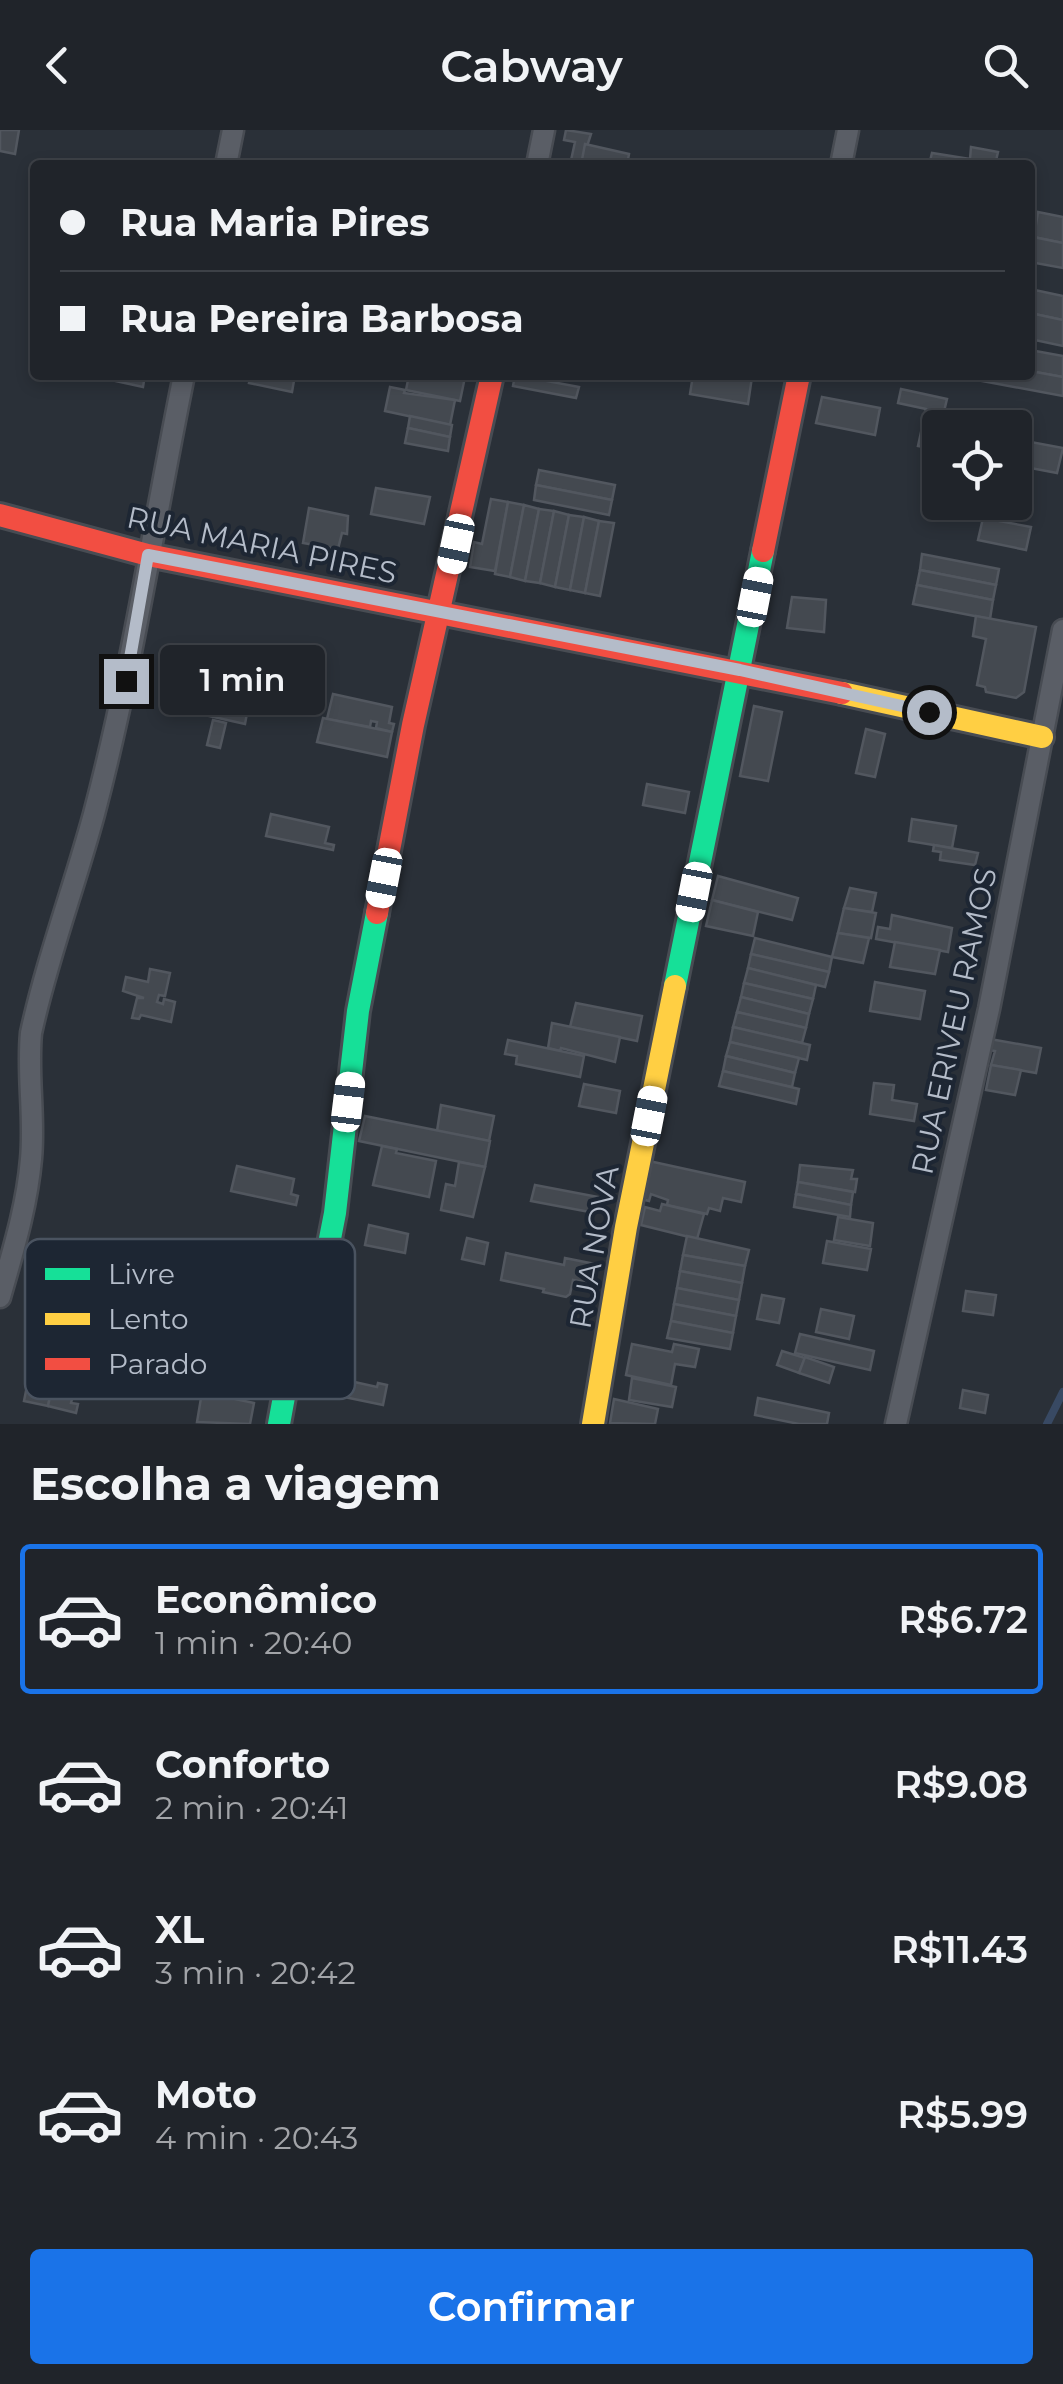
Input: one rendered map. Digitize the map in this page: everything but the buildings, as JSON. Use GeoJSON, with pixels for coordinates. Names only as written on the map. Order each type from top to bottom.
{"type":"FeatureCollection","features":[{"type":"Feature","properties":{"kind":"street"},"geometry":{"type":"LineString","coordinates":[[227,160],[233,130]]}},
{"type":"Feature","properties":{"kind":"street"},"geometry":{"type":"LineString","coordinates":[[538,160],[544,130]]}},
{"type":"Feature","properties":{"kind":"street"},"geometry":{"type":"LineString","coordinates":[[842,160],[848,130]]}},
{"type":"Feature","properties":{"kind":"street"},"geometry":{"type":"LineString","coordinates":[[0,1296],[20,1224],[31,1158],[31,1034],[94,815],[134,648],[183,380]]}},
{"type":"Feature","properties":{"kind":"street"},"geometry":{"type":"LineString","coordinates":[[330,1239],[358,1010],[413,725],[442,612],[491,380]]}},
{"type":"Feature","properties":{"kind":"street","name":"RUA NOVA"},"geometry":{"type":"LineString","coordinates":[[592,1424],[626,1227],[798,380]]}},
{"type":"Feature","properties":{"kind":"street","name":"RUA MARIA PIRES"},"geometry":{"type":"LineString","coordinates":[[0,515],[148,555],[740,670],[1042,737]]}},
{"type":"Feature","properties":{"kind":"street","name":"RUA ERIVEU RAMOS"},"geometry":{"type":"LineString","coordinates":[[896,1424],[990,1009],[1063,630]]}},
{"type":"Feature","properties":{"kind":"street"},"geometry":{"type":"LineString","coordinates":[[279,1424],[284,1399]]}},
{"type":"Feature","properties":{"kind":"waterway"},"geometry":{"type":"LineString","coordinates":[[1047,1424],[1063,1392]]}},
{"type":"Feature","properties":{"kind":"traffic: fast"},"geometry":{"type":"LineString","coordinates":[[675,986],[763,551]]}},
{"type":"Feature","properties":{"kind":"traffic: fast"},"geometry":{"type":"LineString","coordinates":[[330,1239],[358,1011],[377,913]]}},
{"type":"Feature","properties":{"kind":"traffic: fast"},"geometry":{"type":"LineString","coordinates":[[279,1424],[284,1399]]}},
{"type":"Feature","properties":{"kind":"traffic: slow"},"geometry":{"type":"LineString","coordinates":[[842,693],[1042,737]]}},
{"type":"Feature","properties":{"kind":"traffic: slow"},"geometry":{"type":"LineString","coordinates":[[593,1424],[626,1227],[675,986]]}},
{"type":"Feature","properties":{"kind":"traffic: jam"},"geometry":{"type":"LineString","coordinates":[[377,913],[413,725],[491,380]]}},
{"type":"Feature","properties":{"kind":"traffic: jam"},"geometry":{"type":"LineString","coordinates":[[763,551],[798,380]]}},
{"type":"Feature","properties":{"kind":"traffic: jam"},"geometry":{"type":"LineString","coordinates":[[0,515],[148,555],[842,693]]}},
{"type":"Feature","properties":{"kind":"route"},"geometry":{"type":"LineString","coordinates":[[126,681],[148,555],[740,670],[929,712]]}}]}
